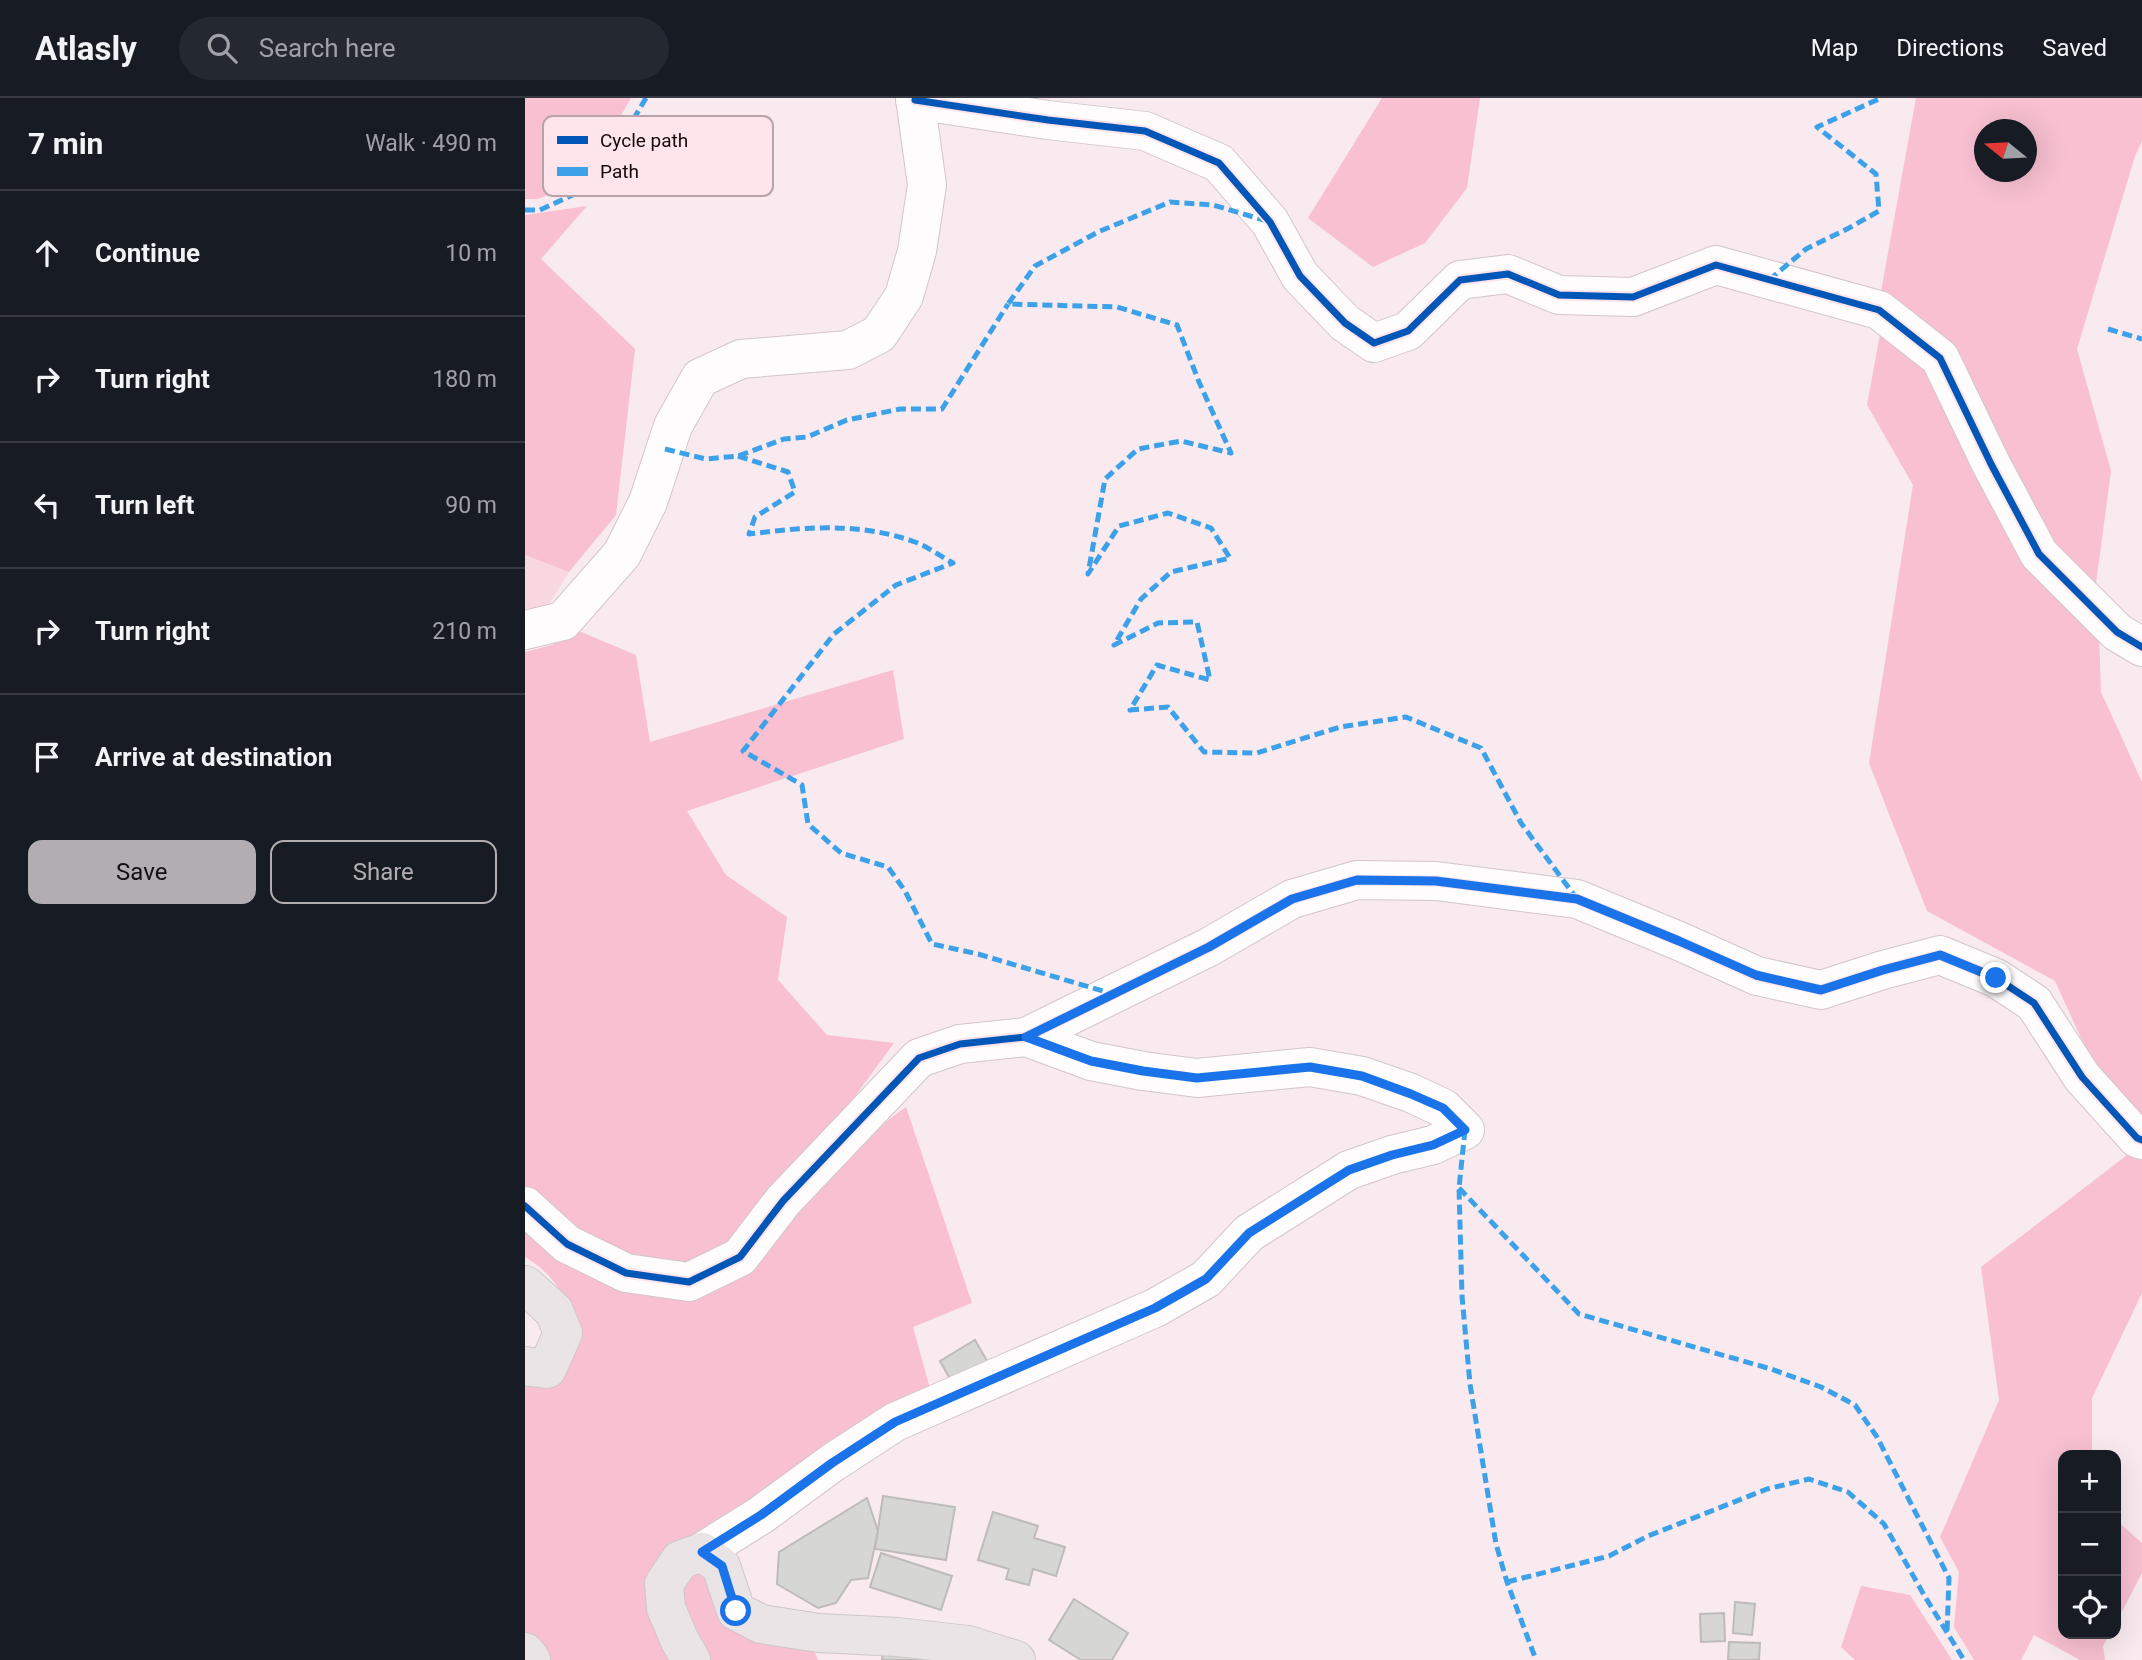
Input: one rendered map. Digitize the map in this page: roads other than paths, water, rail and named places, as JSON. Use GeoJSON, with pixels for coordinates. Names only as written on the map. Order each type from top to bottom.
{"type":"FeatureCollection","features":[{"type":"Feature","properties":{"kind":"main road"},"geometry":{"type":"LineString","coordinates":[[525,1284],[554,1311],[563,1333],[547,1369],[525,1366]]}},
{"type":"Feature","properties":{"kind":"main road"},"geometry":{"type":"LineString","coordinates":[[691,1660],[680,1642],[666,1608],[664,1584],[680,1560],[702,1552],[722,1566],[736,1611],[761,1624],[819,1633],[898,1637],[968,1645],[1016,1660]]}},
{"type":"Feature","properties":{"kind":"main road"},"geometry":{"type":"LineString","coordinates":[[525,1652],[531,1660]]}},
{"type":"Feature","properties":{"kind":"street"},"geometry":{"type":"LineString","coordinates":[[525,630],[563,621],[622,555],[648,502],[673,425],[700,378],[741,359],[848,350],[879,334],[904,296],[917,251],[927,185],[915,99],[1048,120],[1145,131],[1219,163],[1270,222],[1300,276],[1345,323],[1374,343],[1408,331],[1460,280],[1508,274],[1559,295],[1633,297],[1716,265],[1879,310],[1940,358],[1991,464],[2039,554],[2117,632],[2142,647]]}},
{"type":"Feature","properties":{"kind":"street"},"geometry":{"type":"LineString","coordinates":[[525,1206],[567,1244],[626,1273],[689,1282],[740,1257],[783,1201],[919,1058],[960,1044],[1026,1037],[1209,947],[1292,899],[1357,880],[1436,881],[1577,899],[1756,975],[1821,990],[1940,955],[1996,978],[2034,1003],[2082,1077],[2137,1138],[2142,1140]]}},
{"type":"Feature","properties":{"kind":"street"},"geometry":{"type":"LineString","coordinates":[[702,1552],[761,1515],[832,1463],[895,1422],[1155,1308],[1206,1279],[1249,1233],[1349,1170],[1392,1155],[1433,1145],[1465,1130],[1443,1108],[1362,1076],[1310,1067],[1197,1078],[1091,1061],[1026,1037]]}}]}
